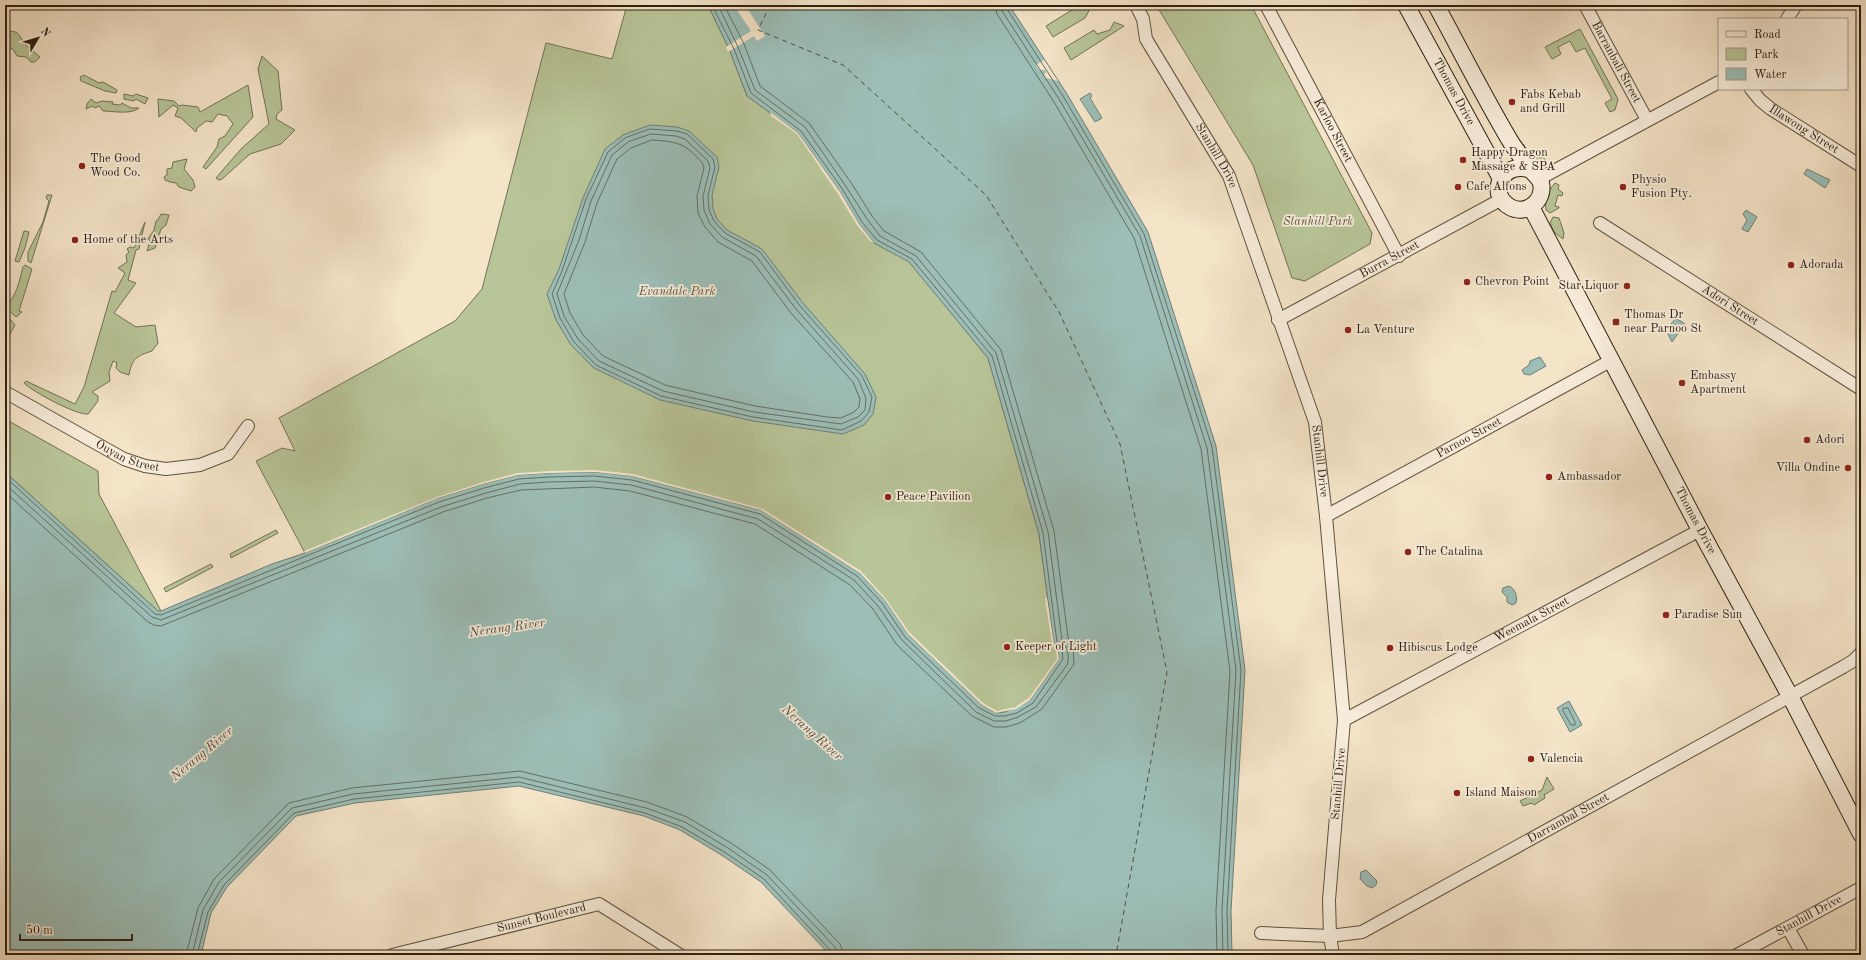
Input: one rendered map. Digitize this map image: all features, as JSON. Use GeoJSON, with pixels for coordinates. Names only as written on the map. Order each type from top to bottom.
{"type":"FeatureCollection","features":[{"type":"Feature","properties":{"kind":"main road","name":"Thomas Drive"},"geometry":{"type":"LineString","coordinates":[[1406,5],[1501,179],[1499,189],[1502,199]]}},
{"type":"Feature","properties":{"kind":"main road"},"geometry":{"type":"LineString","coordinates":[[1436,5],[1513,144],[1541,184],[1540,196],[1531,207],[1518,210],[1511,208],[1502,199]]}},
{"type":"Feature","properties":{"kind":"main road"},"geometry":{"type":"LineString","coordinates":[[1501,179],[1511,169],[1524,167],[1535,174]]}},
{"type":"Feature","properties":{"kind":"main road","name":"Thomas Drive"},"geometry":{"type":"LineString","coordinates":[[1531,207],[1700,530],[1790,696],[1861,834]]}},
{"type":"Feature","properties":{"kind":"street","name":"Stanhill Drive"},"geometry":{"type":"LineString","coordinates":[[1136,5],[1143,19],[1146,39],[1229,176],[1278,320],[1315,422],[1326,516],[1344,720],[1329,900],[1330,936],[1333,955]]}},
{"type":"Feature","properties":{"kind":"street","name":"Karloo Street"},"geometry":{"type":"LineString","coordinates":[[1266,5],[1399,256]]}},
{"type":"Feature","properties":{"kind":"street","name":"Barranbali Street"},"geometry":{"type":"LineString","coordinates":[[1585,5],[1647,120]]}},
{"type":"Feature","properties":{"kind":"street"},"geometry":{"type":"LineString","coordinates":[[1788,18],[1796,5]]}},
{"type":"Feature","properties":{"kind":"street"},"geometry":{"type":"LineString","coordinates":[[1535,174],[1647,120],[1718,83]]}},
{"type":"Feature","properties":{"kind":"street","name":"Illawong Street"},"geometry":{"type":"LineString","coordinates":[[1752,90],[1770,109],[1861,166]]}},
{"type":"Feature","properties":{"kind":"street","name":"Burra Street"},"geometry":{"type":"LineString","coordinates":[[1278,320],[1502,199]]}},
{"type":"Feature","properties":{"kind":"street","name":"Adori Street"},"geometry":{"type":"LineString","coordinates":[[1600,223],[1861,389]]}},
{"type":"Feature","properties":{"kind":"street","name":"Parnoo Street"},"geometry":{"type":"LineString","coordinates":[[1326,516],[1612,360]]}},
{"type":"Feature","properties":{"kind":"street","name":"Ouyan Street"},"geometry":{"type":"LineString","coordinates":[[5,392],[124,459],[145,466],[166,469],[200,465],[228,454],[248,426]]}},
{"type":"Feature","properties":{"kind":"street","name":"Weemala Street"},"geometry":{"type":"LineString","coordinates":[[1344,720],[1700,530]]}},
{"type":"Feature","properties":{"kind":"street","name":"Darrambal Street"},"geometry":{"type":"LineString","coordinates":[[1261,933],[1330,936],[1362,932],[1843,668],[1861,653]]}},
{"type":"Feature","properties":{"kind":"street","name":"Stanhill Drive"},"geometry":{"type":"LineString","coordinates":[[1737,955],[1861,888]]}},
{"type":"Feature","properties":{"kind":"street","name":"Sunset Boulevard"},"geometry":{"type":"LineString","coordinates":[[392,955],[599,904],[680,955]]}},
{"type":"Feature","properties":{"kind":"street"},"geometry":{"type":"LineString","coordinates":[[1788,928],[1804,955]]}},
{"type":"Feature","properties":{"kind":"green space","name":"Evandale Park"},"geometry":{"type":"Polygon","coordinates":[[[627,5],[708,5],[730,51],[747,96],[798,133],[859,224],[874,243],[909,261],[988,358],[1039,534],[1054,644],[1058,650],[1059,659],[1030,700],[1016,709],[996,713],[982,705],[908,634],[438,498],[305,553],[256,461],[282,448],[295,451],[279,418],[455,321],[482,289],[546,43],[612,59],[627,5]]]}},
{"type":"Feature","properties":{"kind":"green space"},"geometry":{"type":"Polygon","coordinates":[[[1080,5],[1092,5],[1085,18],[1053,37],[1046,26],[1080,5]]]}},
{"type":"Feature","properties":{"kind":"green space","name":"Stanhill Park"},"geometry":{"type":"Polygon","coordinates":[[[1159,5],[1251,5],[1372,233],[1370,244],[1305,281],[1292,278],[1253,165],[1158,8],[1159,5]]]}},
{"type":"Feature","properties":{"kind":"green space"},"geometry":{"type":"Polygon","coordinates":[[[1114,22],[1124,26],[1071,60],[1064,48],[1094,30],[1097,34],[1110,30],[1114,22]]]}},
{"type":"Feature","properties":{"kind":"green space"},"geometry":{"type":"Polygon","coordinates":[[[1580,29],[1618,99],[1615,110],[1610,112],[1605,103],[1612,99],[1585,48],[1576,52],[1570,41],[1558,47],[1561,54],[1552,59],[1545,47],[1580,29]]]}},
{"type":"Feature","properties":{"kind":"green space"},"geometry":{"type":"Polygon","coordinates":[[[5,31],[17,33],[24,43],[40,57],[35,62],[31,62],[26,57],[17,56],[12,48],[10,49],[5,46],[5,31]]]}},
{"type":"Feature","properties":{"kind":"green space"},"geometry":{"type":"Polygon","coordinates":[[[262,56],[278,71],[282,110],[277,114],[276,119],[295,130],[281,144],[250,154],[219,180],[216,178],[241,149],[269,124],[258,69],[262,56]]]}},
{"type":"Feature","properties":{"kind":"green space"},"geometry":{"type":"Polygon","coordinates":[[[84,75],[99,83],[103,82],[117,90],[116,93],[105,91],[81,81],[80,77],[84,75]]]}},
{"type":"Feature","properties":{"kind":"green space"},"geometry":{"type":"Polygon","coordinates":[[[248,85],[253,117],[206,169],[203,167],[217,147],[219,139],[225,136],[233,124],[227,116],[218,114],[212,122],[206,121],[197,128],[196,132],[181,118],[175,116],[178,108],[173,105],[159,117],[158,99],[174,101],[179,106],[198,107],[200,112],[248,85]]]}},
{"type":"Feature","properties":{"kind":"green space"},"geometry":{"type":"Polygon","coordinates":[[[124,94],[133,96],[136,94],[148,98],[145,104],[136,99],[134,101],[124,99],[124,94]]]}},
{"type":"Feature","properties":{"kind":"green space"},"geometry":{"type":"Polygon","coordinates":[[[91,99],[96,103],[102,101],[113,102],[112,104],[120,105],[122,103],[131,108],[139,108],[136,110],[122,112],[103,111],[99,106],[95,108],[92,106],[86,109],[87,104],[91,99]]]}},
{"type":"Feature","properties":{"kind":"green space"},"geometry":{"type":"Polygon","coordinates":[[[1523,144],[1532,154],[1537,157],[1543,157],[1548,163],[1535,164],[1518,146],[1523,144]]]}},
{"type":"Feature","properties":{"kind":"green space"},"geometry":{"type":"Polygon","coordinates":[[[187,159],[184,169],[193,180],[195,187],[191,191],[179,187],[176,183],[165,180],[164,177],[167,175],[167,169],[172,168],[173,162],[187,159]]]}},
{"type":"Feature","properties":{"kind":"green space"},"geometry":{"type":"Polygon","coordinates":[[[1555,183],[1559,185],[1558,189],[1563,193],[1562,196],[1558,195],[1555,206],[1559,208],[1550,213],[1546,210],[1546,199],[1550,189],[1555,183]]]}},
{"type":"Feature","properties":{"kind":"green space"},"geometry":{"type":"Polygon","coordinates":[[[47,195],[52,195],[31,263],[28,261],[28,252],[43,222],[49,201],[46,198],[47,195]]]}},
{"type":"Feature","properties":{"kind":"green space"},"geometry":{"type":"Polygon","coordinates":[[[161,214],[169,215],[166,225],[161,229],[155,248],[147,251],[150,241],[148,239],[154,230],[156,221],[161,214]]]}},
{"type":"Feature","properties":{"kind":"green space"},"geometry":{"type":"Polygon","coordinates":[[[1553,217],[1559,218],[1564,233],[1563,239],[1554,232],[1550,223],[1553,217]]]}},
{"type":"Feature","properties":{"kind":"green space"},"geometry":{"type":"Polygon","coordinates":[[[145,222],[139,249],[136,250],[128,280],[136,283],[114,313],[136,327],[155,325],[158,343],[152,351],[142,354],[136,358],[129,375],[120,372],[116,368],[117,363],[113,361],[109,372],[110,381],[92,392],[98,396],[98,401],[88,414],[74,411],[45,397],[24,383],[26,381],[75,404],[84,387],[112,291],[115,292],[125,273],[118,268],[127,262],[126,255],[129,252],[127,249],[130,247],[134,248],[145,222]]]}},
{"type":"Feature","properties":{"kind":"green space"},"geometry":{"type":"Polygon","coordinates":[[[24,231],[29,232],[25,248],[19,262],[15,261],[24,231]]]}},
{"type":"Feature","properties":{"kind":"green space"},"geometry":{"type":"Polygon","coordinates":[[[25,265],[32,269],[19,311],[22,312],[16,317],[5,307],[15,293],[23,267],[25,265]]]}},
{"type":"Feature","properties":{"kind":"green space"},"geometry":{"type":"Polygon","coordinates":[[[5,313],[15,325],[5,343],[5,313]]]}},
{"type":"Feature","properties":{"kind":"green space"},"geometry":{"type":"Polygon","coordinates":[[[5,419],[98,471],[99,494],[161,611],[158,611],[5,472],[5,419]]]}},
{"type":"Feature","properties":{"kind":"green space"},"geometry":{"type":"Polygon","coordinates":[[[276,530],[278,533],[231,558],[230,554],[276,530]]]}},
{"type":"Feature","properties":{"kind":"green space"},"geometry":{"type":"Polygon","coordinates":[[[211,564],[213,567],[166,592],[164,588],[211,564]]]}},
{"type":"Feature","properties":{"kind":"green space"},"geometry":{"type":"Polygon","coordinates":[[[1547,777],[1554,789],[1544,795],[1545,798],[1534,805],[1532,803],[1523,806],[1520,801],[1542,790],[1547,777]]]}},
{"type":"Feature","properties":{"kind":"water","name":"Nerang River"},"geometry":{"type":"Polygon","coordinates":[[[708,5],[1009,5],[1067,94],[1148,232],[1216,446],[1245,670],[1231,911],[1232,955],[830,955],[761,882],[723,856],[680,830],[644,816],[519,786],[355,803],[296,816],[227,887],[211,913],[201,955],[5,955],[5,472],[158,611],[272,564],[305,553],[438,498],[483,484],[518,475],[549,473],[595,472],[632,476],[761,510],[860,573],[885,600],[908,634],[982,705],[996,713],[1005,712],[1030,700],[1059,659],[1058,650],[1054,644],[1039,534],[988,358],[909,262],[874,243],[859,224],[840,192],[798,133],[747,96],[730,51],[708,5]]]}},
{"type":"Feature","properties":{"kind":"water"},"geometry":{"type":"Polygon","coordinates":[[[1090,93],[1092,96],[1090,98],[1102,118],[1095,122],[1080,99],[1090,93]]]}},
{"type":"Feature","properties":{"kind":"water"},"geometry":{"type":"Polygon","coordinates":[[[650,125],[677,127],[689,131],[717,157],[719,167],[712,195],[713,209],[717,219],[727,230],[762,249],[803,303],[865,374],[876,397],[873,414],[864,425],[843,434],[753,421],[660,400],[594,368],[571,345],[556,320],[547,294],[559,269],[583,198],[605,149],[623,135],[650,125]]]}},
{"type":"Feature","properties":{"kind":"water"},"geometry":{"type":"Polygon","coordinates":[[[1807,169],[1830,180],[1825,188],[1804,174],[1807,169]]]}},
{"type":"Feature","properties":{"kind":"water"},"geometry":{"type":"Polygon","coordinates":[[[1746,210],[1757,217],[1748,232],[1742,229],[1747,220],[1743,214],[1746,210]]]}},
{"type":"Feature","properties":{"kind":"water"},"geometry":{"type":"Polygon","coordinates":[[[1676,318],[1685,324],[1672,342],[1666,330],[1676,318]]]}},
{"type":"Feature","properties":{"kind":"water"},"geometry":{"type":"Polygon","coordinates":[[[1540,357],[1546,366],[1530,375],[1524,374],[1522,370],[1529,365],[1530,361],[1540,357]]]}},
{"type":"Feature","properties":{"kind":"water"},"geometry":{"type":"Polygon","coordinates":[[[1509,586],[1513,589],[1517,600],[1516,603],[1512,605],[1507,602],[1507,597],[1502,592],[1503,588],[1509,586]]]}},
{"type":"Feature","properties":{"kind":"water"},"geometry":{"type":"Polygon","coordinates":[[[1569,701],[1582,725],[1570,732],[1557,708],[1569,701]]]}},
{"type":"Feature","properties":{"kind":"water"},"geometry":{"type":"Polygon","coordinates":[[[1366,870],[1377,881],[1376,885],[1372,888],[1367,886],[1360,879],[1361,872],[1366,870]]]}},
{"type":"Feature","properties":{"kind":"pier"},"geometry":{"type":"Polygon","coordinates":[[[745,5],[765,36],[757,41],[754,36],[728,52],[726,47],[751,31],[737,10],[745,5]]]}},
{"type":"Feature","properties":{"kind":"pier"},"geometry":{"type":"Polygon","coordinates":[[[1044,60],[1058,81],[1046,78],[1044,75],[1046,72],[1045,70],[1039,70],[1036,65],[1044,60]]]}},
{"type":"Feature","properties":{"kind":"pier"},"geometry":{"type":"Polygon","coordinates":[[[770,112],[798,133],[840,192],[859,224],[874,243],[870,241],[857,225],[838,194],[797,134],[771,116],[770,112]]]}},
{"type":"Feature","properties":{"kind":"pier"},"geometry":{"type":"Polygon","coordinates":[[[595,470],[633,474],[763,509],[861,571],[886,599],[909,632],[983,703],[997,711],[1015,707],[1029,698],[1057,659],[1056,651],[1052,644],[1045,598],[1047,598],[1054,644],[1058,650],[1059,659],[1030,700],[1016,709],[996,713],[982,705],[908,634],[885,600],[860,573],[761,510],[632,476],[595,472],[518,475],[438,498],[305,553],[304,551],[437,497],[483,482],[518,473],[595,470]]]}},
{"type":"Feature","properties":{"kind":"ferry route"},"geometry":{"type":"LineString","coordinates":[[770,5],[758,30],[843,65],[986,195],[1059,312],[1120,444],[1167,672],[1116,955]]}},
{"type":"Feature","properties":{"kind":"place","name":"Fabs Kebab and Grill"},"geometry":{"type":"Point","coordinates":[1512,102]}},
{"type":"Feature","properties":{"kind":"place","name":"Happy Dragon Massage & SPA"},"geometry":{"type":"Point","coordinates":[1463,160]}},
{"type":"Feature","properties":{"kind":"place","name":"The Good Wood Co."},"geometry":{"type":"Point","coordinates":[82,166]}},
{"type":"Feature","properties":{"kind":"place","name":"Cafe Alfons"},"geometry":{"type":"Point","coordinates":[1458,187]}},
{"type":"Feature","properties":{"kind":"place","name":"Physio Fusion Pty."},"geometry":{"type":"Point","coordinates":[1623,187]}},
{"type":"Feature","properties":{"kind":"place","name":"Home of the Arts"},"geometry":{"type":"Point","coordinates":[75,240]}},
{"type":"Feature","properties":{"kind":"place","name":"Adorada"},"geometry":{"type":"Point","coordinates":[1791,265]}},
{"type":"Feature","properties":{"kind":"place","name":"Chevron Point"},"geometry":{"type":"Point","coordinates":[1467,282]}},
{"type":"Feature","properties":{"kind":"place","name":"Star Liquor"},"geometry":{"type":"Point","coordinates":[1627,286]}},
{"type":"Feature","properties":{"kind":"place","name":"Thomas Dr near Parnoo St"},"geometry":{"type":"Point","coordinates":[1616,322]}},
{"type":"Feature","properties":{"kind":"place","name":"La Venture"},"geometry":{"type":"Point","coordinates":[1348,330]}},
{"type":"Feature","properties":{"kind":"place","name":"Embassy Apartment"},"geometry":{"type":"Point","coordinates":[1682,383]}},
{"type":"Feature","properties":{"kind":"place","name":"Adori"},"geometry":{"type":"Point","coordinates":[1807,440]}},
{"type":"Feature","properties":{"kind":"place","name":"Villa Ondine"},"geometry":{"type":"Point","coordinates":[1848,468]}},
{"type":"Feature","properties":{"kind":"place","name":"Ambassador"},"geometry":{"type":"Point","coordinates":[1549,477]}},
{"type":"Feature","properties":{"kind":"place","name":"Peace Pavilion"},"geometry":{"type":"Point","coordinates":[888,497]}},
{"type":"Feature","properties":{"kind":"place","name":"The Catalina"},"geometry":{"type":"Point","coordinates":[1408,552]}},
{"type":"Feature","properties":{"kind":"place","name":"Paradise Sun"},"geometry":{"type":"Point","coordinates":[1666,615]}},
{"type":"Feature","properties":{"kind":"place","name":"Keeper of Light"},"geometry":{"type":"Point","coordinates":[1007,647]}},
{"type":"Feature","properties":{"kind":"place","name":"Hibiscus Lodge"},"geometry":{"type":"Point","coordinates":[1390,648]}},
{"type":"Feature","properties":{"kind":"place","name":"Valencia"},"geometry":{"type":"Point","coordinates":[1531,759]}},
{"type":"Feature","properties":{"kind":"place","name":"Island Maison"},"geometry":{"type":"Point","coordinates":[1457,793]}}]}
